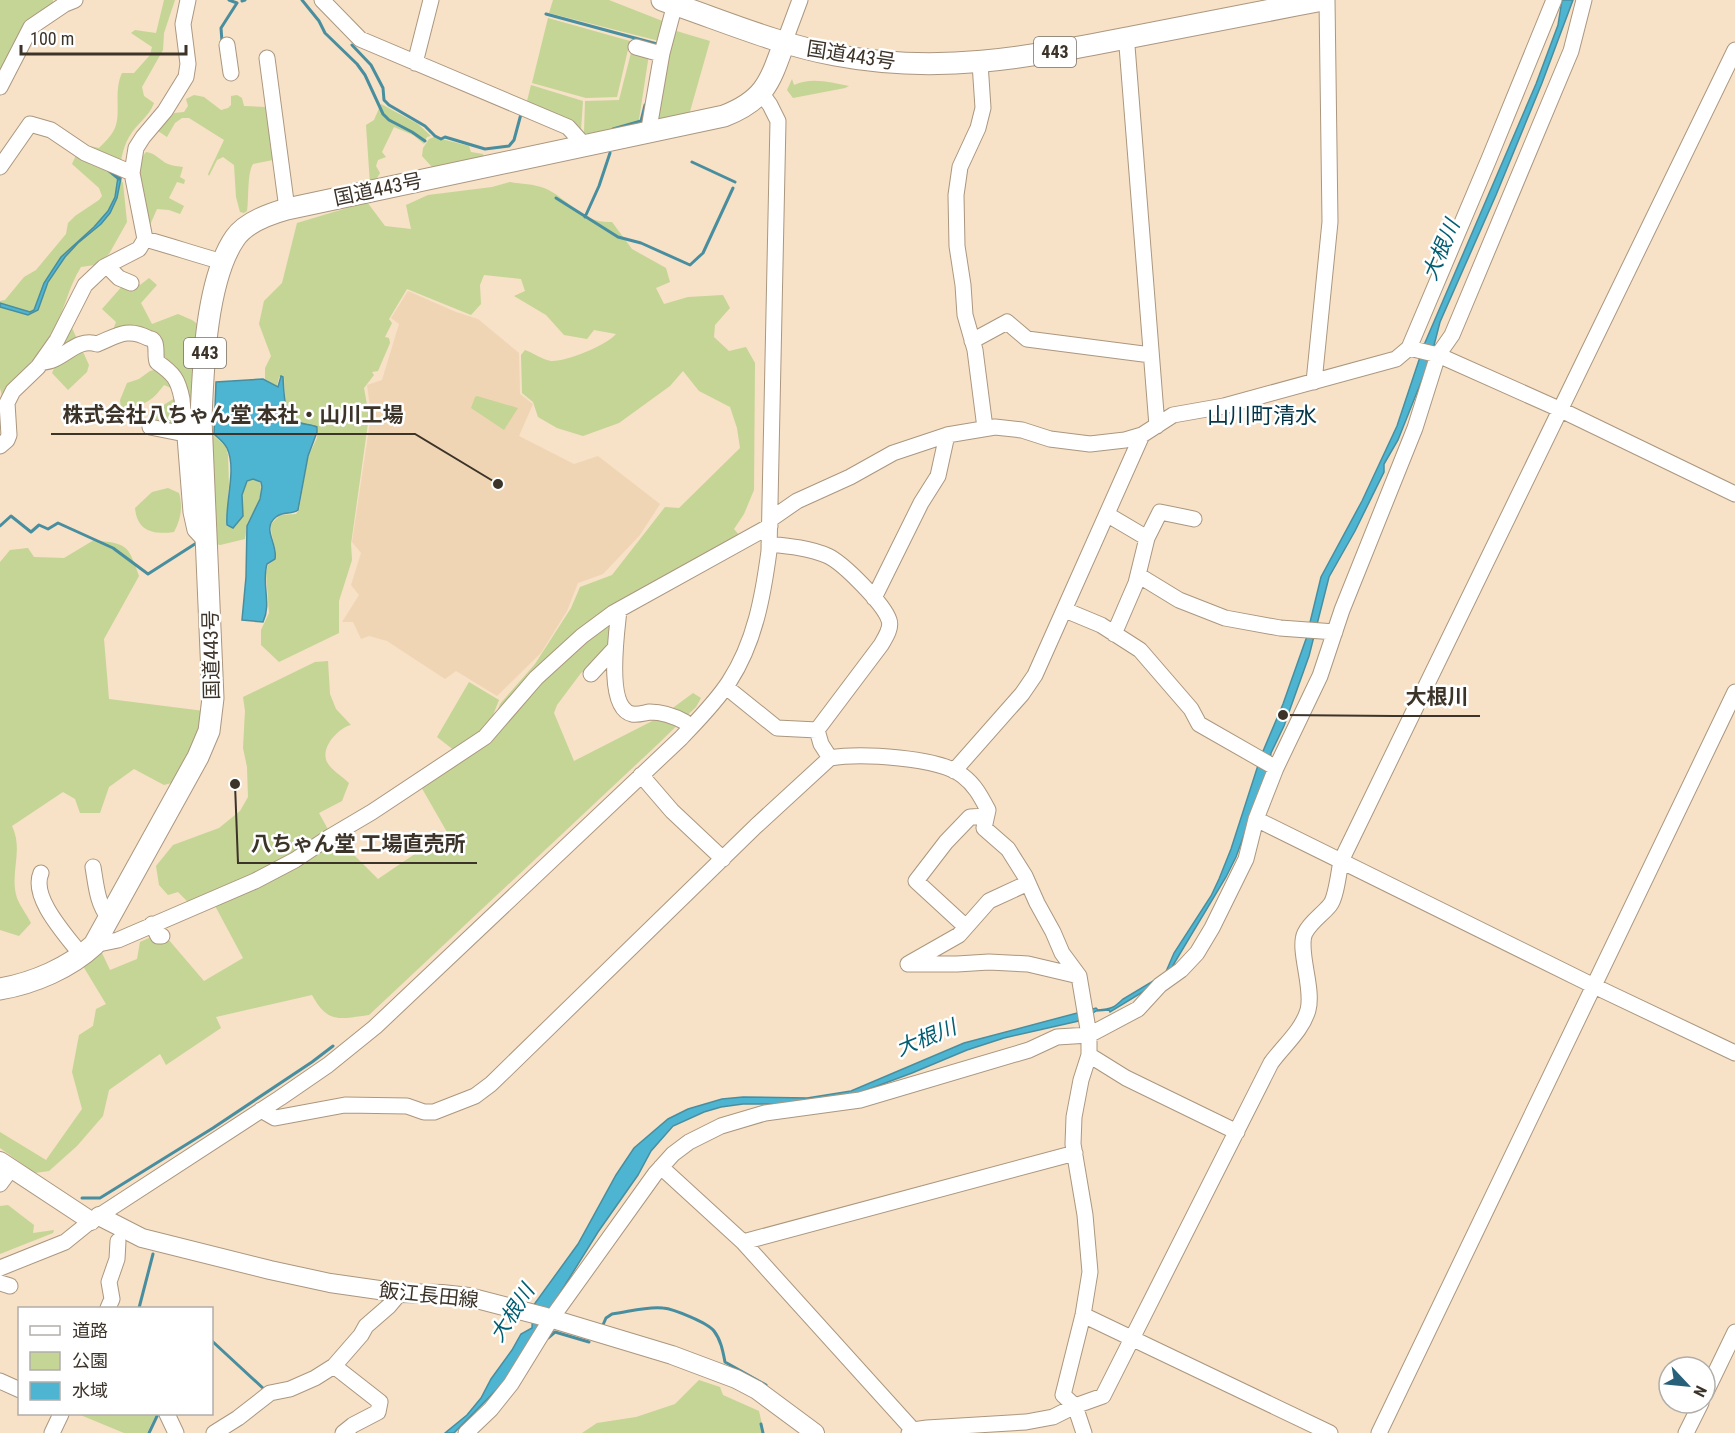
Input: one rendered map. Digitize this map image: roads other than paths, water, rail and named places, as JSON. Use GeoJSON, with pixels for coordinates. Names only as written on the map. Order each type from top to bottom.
{"type":"FeatureCollection","features":[{"type":"Feature","properties":{"kind":"highway","name":"国道443号"},"geometry":{"type":"LineString","coordinates":[[88,950],[109,918],[198,757],[209,731],[213,698],[201,419],[203,375],[207,334],[223,262],[236,237],[254,222],[287,209],[724,116],[746,107],[762,94],[784,43],[834,55],[871,60],[934,65],[981,63],[1036,56],[1325,0]]}},
{"type":"Feature","properties":{"kind":"highway","name":"443"},"geometry":{"type":"LineString","coordinates":[[671,1],[784,43]]}},
{"type":"Feature","properties":{"kind":"highway"},"geometry":{"type":"LineString","coordinates":[[0,989],[14,986],[68,965],[88,950]]}},
{"type":"Feature","properties":{"kind":"main road","name":"飯江長田線"},"geometry":{"type":"LineString","coordinates":[[4,1171],[95,1218],[142,1238],[189,1251],[330,1283],[400,1293],[469,1297],[543,1316],[672,1355],[736,1379],[757,1390],[815,1433]]}},
{"type":"Feature","properties":{"kind":"street"},"geometry":{"type":"LineString","coordinates":[[0,87],[31,27],[65,4],[75,0]]}},
{"type":"Feature","properties":{"kind":"street"},"geometry":{"type":"LineString","coordinates":[[144,249],[132,173],[136,148],[165,111],[186,77],[188,64],[183,24],[188,0]]}},
{"type":"Feature","properties":{"kind":"street"},"geometry":{"type":"LineString","coordinates":[[322,0],[360,39],[568,127],[586,147]]}},
{"type":"Feature","properties":{"kind":"street"},"geometry":{"type":"LineString","coordinates":[[415,63],[431,0]]}},
{"type":"Feature","properties":{"kind":"street"},"geometry":{"type":"LineString","coordinates":[[784,43],[800,0]]}},
{"type":"Feature","properties":{"kind":"street"},"geometry":{"type":"LineString","coordinates":[[1314,382],[1330,222],[1325,0]]}},
{"type":"Feature","properties":{"kind":"street"},"geometry":{"type":"LineString","coordinates":[[41,873],[38,881],[40,893],[54,920],[88,950],[118,940],[255,881],[295,860],[372,812],[485,737],[536,678],[582,636],[619,610],[770,523],[797,501],[850,477],[893,453],[947,435],[985,428],[1022,430],[1050,439],[1090,444],[1142,435],[1173,415],[1224,406],[1396,359],[1410,348],[1554,0]]}},
{"type":"Feature","properties":{"kind":"street"},"geometry":{"type":"LineString","coordinates":[[466,1433],[491,1409],[511,1384],[543,1316],[661,1167],[689,1142],[721,1126],[765,1113],[860,1100],[1029,1050],[1057,1037],[1089,1035],[1138,1009],[1197,953],[1246,859],[1256,819],[1274,767],[1320,676],[1385,497],[1415,428],[1438,354],[1452,335],[1571,51],[1584,0]]}},
{"type":"Feature","properties":{"kind":"street"},"geometry":{"type":"LineString","coordinates":[[648,134],[671,1]]}},
{"type":"Feature","properties":{"kind":"street"},"geometry":{"type":"LineString","coordinates":[[227,45],[231,73]]}},
{"type":"Feature","properties":{"kind":"street"},"geometry":{"type":"LineString","coordinates":[[1127,46],[1157,426]]}},
{"type":"Feature","properties":{"kind":"street"},"geometry":{"type":"LineString","coordinates":[[636,47],[662,54]]}},
{"type":"Feature","properties":{"kind":"street"},"geometry":{"type":"LineString","coordinates":[[661,1167],[743,1242],[911,1432],[927,1428],[1026,1422],[1053,1417],[1103,1396],[1271,1063],[1295,1035],[1308,1011],[1310,991],[1304,953],[1304,934],[1315,919],[1332,903],[1341,861],[1735,50]]}},
{"type":"Feature","properties":{"kind":"street"},"geometry":{"type":"LineString","coordinates":[[267,58],[287,209]]}},
{"type":"Feature","properties":{"kind":"street"},"geometry":{"type":"LineString","coordinates":[[981,63],[983,108],[978,128],[960,167],[956,195],[957,246],[965,315],[972,341],[985,428]]}},
{"type":"Feature","properties":{"kind":"street"},"geometry":{"type":"LineString","coordinates":[[0,1268],[65,1242],[95,1218],[328,1065],[375,1027],[641,775],[706,712],[726,687],[755,626],[764,593],[769,544],[778,121],[762,94]]}},
{"type":"Feature","properties":{"kind":"street"},"geometry":{"type":"LineString","coordinates":[[0,167],[30,124],[51,130],[86,153],[132,173]]}},
{"type":"Feature","properties":{"kind":"street"},"geometry":{"type":"LineString","coordinates":[[0,446],[9,435],[4,422],[7,403],[13,391],[42,362],[57,340],[85,285],[107,266],[144,249],[174,247],[223,262]]}},
{"type":"Feature","properties":{"kind":"street"},"geometry":{"type":"LineString","coordinates":[[107,266],[119,278],[131,283]]}},
{"type":"Feature","properties":{"kind":"street"},"geometry":{"type":"LineString","coordinates":[[72,321],[85,308]]}},
{"type":"Feature","properties":{"kind":"street"},"geometry":{"type":"LineString","coordinates":[[972,341],[1007,322],[1027,339],[1151,355]]}},
{"type":"Feature","properties":{"kind":"street"},"geometry":{"type":"LineString","coordinates":[[42,362],[49,362],[80,343],[97,344],[115,335],[138,333],[153,340],[156,345],[157,362],[174,375],[178,383],[185,434],[191,512],[195,530],[207,543]]}},
{"type":"Feature","properties":{"kind":"street"},"geometry":{"type":"LineString","coordinates":[[1410,348],[1438,354],[1559,409],[1735,494]]}},
{"type":"Feature","properties":{"kind":"street"},"geometry":{"type":"LineString","coordinates":[[150,427],[185,434]]}},
{"type":"Feature","properties":{"kind":"street"},"geometry":{"type":"LineString","coordinates":[[874,598],[921,503],[938,476],[947,435]]}},
{"type":"Feature","properties":{"kind":"street"},"geometry":{"type":"LineString","coordinates":[[954,771],[1022,694],[1035,675],[1142,435]]}},
{"type":"Feature","properties":{"kind":"street"},"geometry":{"type":"LineString","coordinates":[[1114,634],[1138,575],[1147,538],[1160,512],[1194,519]]}},
{"type":"Feature","properties":{"kind":"street"},"geometry":{"type":"LineString","coordinates":[[1108,515],[1147,538]]}},
{"type":"Feature","properties":{"kind":"street"},"geometry":{"type":"LineString","coordinates":[[769,544],[802,548],[830,557],[849,571],[874,598],[890,620],[889,630],[881,645],[817,730]]}},
{"type":"Feature","properties":{"kind":"street"},"geometry":{"type":"LineString","coordinates":[[1138,575],[1179,600],[1225,618],[1280,628],[1335,632]]}},
{"type":"Feature","properties":{"kind":"street"},"geometry":{"type":"LineString","coordinates":[[619,610],[615,648],[615,681],[618,701],[624,711],[634,714],[662,713],[685,722]]}},
{"type":"Feature","properties":{"kind":"street"},"geometry":{"type":"LineString","coordinates":[[1065,610],[1101,625],[1140,650],[1191,709],[1198,724],[1274,767]]}},
{"type":"Feature","properties":{"kind":"street"},"geometry":{"type":"LineString","coordinates":[[615,648],[588,674],[615,681]]}},
{"type":"Feature","properties":{"kind":"street"},"geometry":{"type":"LineString","coordinates":[[726,687],[777,728],[817,730]]}},
{"type":"Feature","properties":{"kind":"street"},"geometry":{"type":"LineString","coordinates":[[1378,1433],[1735,692]]}},
{"type":"Feature","properties":{"kind":"street"},"geometry":{"type":"LineString","coordinates":[[817,730],[821,744],[830,758]]}},
{"type":"Feature","properties":{"kind":"street"},"geometry":{"type":"LineString","coordinates":[[261,1110],[275,1118],[345,1105],[407,1106],[424,1112],[434,1112],[475,1096],[830,758],[840,756],[888,757],[929,763],[954,771],[975,786],[988,810],[984,828],[1008,849],[1028,883],[1062,953],[1079,976],[1089,1035],[1089,1055],[1081,1080],[1074,1117],[1075,1153],[1085,1215],[1090,1272],[1083,1315],[1063,1395],[1075,1406],[1084,1433]]}},
{"type":"Feature","properties":{"kind":"street"},"geometry":{"type":"LineString","coordinates":[[641,775],[672,811],[723,859]]}},
{"type":"Feature","properties":{"kind":"street"},"geometry":{"type":"LineString","coordinates":[[966,927],[916,881],[946,842],[970,817],[986,816]]}},
{"type":"Feature","properties":{"kind":"street"},"geometry":{"type":"LineString","coordinates":[[1256,819],[1735,1053]]}},
{"type":"Feature","properties":{"kind":"street"},"geometry":{"type":"LineString","coordinates":[[93,867],[97,893],[104,912],[109,918]]}},
{"type":"Feature","properties":{"kind":"street"},"geometry":{"type":"LineString","coordinates":[[1028,883],[989,901],[959,935],[908,964],[989,962],[1028,964],[1079,976]]}},
{"type":"Feature","properties":{"kind":"street"},"geometry":{"type":"LineString","coordinates":[[152,924],[158,936],[162,936]]}},
{"type":"Feature","properties":{"kind":"street"},"geometry":{"type":"LineString","coordinates":[[1089,1055],[1126,1078],[1238,1132]]}},
{"type":"Feature","properties":{"kind":"street"},"geometry":{"type":"LineString","coordinates":[[743,1242],[1075,1153]]}},
{"type":"Feature","properties":{"kind":"street"},"geometry":{"type":"LineString","coordinates":[[108,1307],[112,1299],[110,1282],[117,1259],[118,1241]]}},
{"type":"Feature","properties":{"kind":"street"},"geometry":{"type":"LineString","coordinates":[[214,1433],[238,1419],[270,1393],[290,1389],[315,1378],[334,1366],[366,1326],[400,1293]]}},
{"type":"Feature","properties":{"kind":"street"},"geometry":{"type":"LineString","coordinates":[[1083,1315],[1330,1433]]}},
{"type":"Feature","properties":{"kind":"street"},"geometry":{"type":"LineString","coordinates":[[1717,1369],[1735,1332]]}},
{"type":"Feature","properties":{"kind":"street"},"geometry":{"type":"LineString","coordinates":[[334,1366],[380,1402],[378,1412],[343,1433]]}},
{"type":"Feature","properties":{"kind":"street"},"geometry":{"type":"LineString","coordinates":[[0,1382],[18,1389]]}},
{"type":"Feature","properties":{"kind":"street"},"geometry":{"type":"LineString","coordinates":[[52,1433],[60,1415]]}},
{"type":"Feature","properties":{"kind":"street"},"geometry":{"type":"LineString","coordinates":[[168,1415],[176,1433]]}},
{"type":"Feature","properties":{"kind":"street"},"geometry":{"type":"LineString","coordinates":[[1686,1433],[1695,1415]]}},
{"type":"Feature","properties":{"kind":"water","name":"大根川"},"geometry":{"type":"Polygon","coordinates":[[[1562,0],[1573,0],[1496,195],[1440,322],[1431,357],[1398,440],[1384,464],[1384,472],[1355,531],[1329,577],[1309,656],[1284,726],[1271,753],[1269,767],[1236,857],[1172,967],[1156,984],[1110,1012],[1109,1010],[1096,1011],[1083,1020],[1004,1038],[967,1050],[848,1097],[801,1104],[743,1104],[721,1107],[673,1126],[651,1151],[638,1175],[598,1232],[506,1380],[454,1433],[445,1433],[467,1415],[481,1398],[521,1334],[532,1328],[533,1306],[578,1244],[616,1175],[634,1148],[668,1119],[688,1109],[722,1099],[807,1098],[851,1091],[964,1043],[1096,1008],[1098,1010],[1112,1008],[1165,974],[1174,953],[1211,896],[1219,879],[1261,756],[1283,704],[1306,639],[1321,577],[1362,501],[1397,426],[1424,345],[1536,84],[1558,25],[1562,0]]]}},
{"type":"Feature","properties":{"kind":"water"},"geometry":{"type":"Polygon","coordinates":[[[118,177],[121,178],[117,198],[110,213],[65,257],[48,282],[38,310],[28,315],[0,307],[0,303],[30,312],[34,310],[44,283],[61,257],[108,211],[115,197],[118,177]]]}},
{"type":"Feature","properties":{"kind":"water"},"geometry":{"type":"Polygon","coordinates":[[[281,376],[289,414],[298,422],[317,427],[317,432],[308,456],[298,510],[279,515],[270,526],[275,559],[267,564],[265,571],[266,615],[263,622],[242,620],[247,526],[260,499],[262,487],[261,482],[253,479],[247,481],[242,495],[243,516],[233,528],[227,525],[231,466],[227,448],[214,434],[216,382],[263,379],[278,387],[281,376]]]}},
{"type":"Feature","properties":{"kind":"waterway"},"geometry":{"type":"LineString","coordinates":[[222,42],[221,28],[237,3],[229,0]]}},
{"type":"Feature","properties":{"kind":"waterway"},"geometry":{"type":"LineString","coordinates":[[302,0],[319,21],[325,33],[365,75],[383,114],[389,120],[425,141]]}},
{"type":"Feature","properties":{"kind":"waterway"},"geometry":{"type":"LineString","coordinates":[[546,14],[657,44]]}},
{"type":"Feature","properties":{"kind":"waterway"},"geometry":{"type":"LineString","coordinates":[[352,45],[371,65],[383,88],[384,100],[441,139],[445,137],[485,149],[509,146],[514,140],[521,114]]}},
{"type":"Feature","properties":{"kind":"waterway"},"geometry":{"type":"LineString","coordinates":[[613,129],[641,121],[645,105]]}},
{"type":"Feature","properties":{"kind":"waterway"},"geometry":{"type":"LineString","coordinates":[[585,217],[610,153]]}},
{"type":"Feature","properties":{"kind":"waterway"},"geometry":{"type":"LineString","coordinates":[[692,162],[735,182]]}},
{"type":"Feature","properties":{"kind":"waterway"},"geometry":{"type":"LineString","coordinates":[[108,170],[119,179]]}},
{"type":"Feature","properties":{"kind":"waterway"},"geometry":{"type":"LineString","coordinates":[[556,198],[618,237],[641,243],[690,265],[703,253],[733,188]]}},
{"type":"Feature","properties":{"kind":"waterway"},"geometry":{"type":"LineString","coordinates":[[0,526],[11,516],[31,532],[39,525],[48,529],[58,523],[113,548],[148,574],[198,542]]}},
{"type":"Feature","properties":{"kind":"waterway"},"geometry":{"type":"LineString","coordinates":[[82,1198],[100,1198],[213,1128],[333,1046]]}},
{"type":"Feature","properties":{"kind":"waterway"},"geometry":{"type":"LineString","coordinates":[[139,1307],[153,1254]]}},
{"type":"Feature","properties":{"kind":"waterway"},"geometry":{"type":"LineString","coordinates":[[602,1327],[606,1318],[612,1314],[651,1308],[675,1311],[711,1328],[718,1338],[725,1362],[766,1385]]}},
{"type":"Feature","properties":{"kind":"waterway"},"geometry":{"type":"LineString","coordinates":[[548,1338],[555,1332],[589,1342]]}},
{"type":"Feature","properties":{"kind":"waterway"},"geometry":{"type":"LineString","coordinates":[[213,1342],[265,1390]]}},
{"type":"Feature","properties":{"kind":"waterway"},"geometry":{"type":"LineString","coordinates":[[149,1433],[158,1415]]}},
{"type":"Feature","properties":{"kind":"waterway"},"geometry":{"type":"LineString","coordinates":[[761,1424],[763,1433]]}},
{"type":"Feature","properties":{"kind":"place","name":"株式会社八ちゃん堂 本社・山川工場"},"geometry":{"type":"Point","coordinates":[498,484]}},
{"type":"Feature","properties":{"kind":"place","name":"大根川"},"geometry":{"type":"Point","coordinates":[1283,715]}},
{"type":"Feature","properties":{"kind":"place","name":"八ちゃん堂 工場直売所"},"geometry":{"type":"Point","coordinates":[235,784]}},
{"type":"Feature","properties":{"kind":"district","name":"山川町清水"},"geometry":{"type":"Point","coordinates":[1262,415]}}]}
